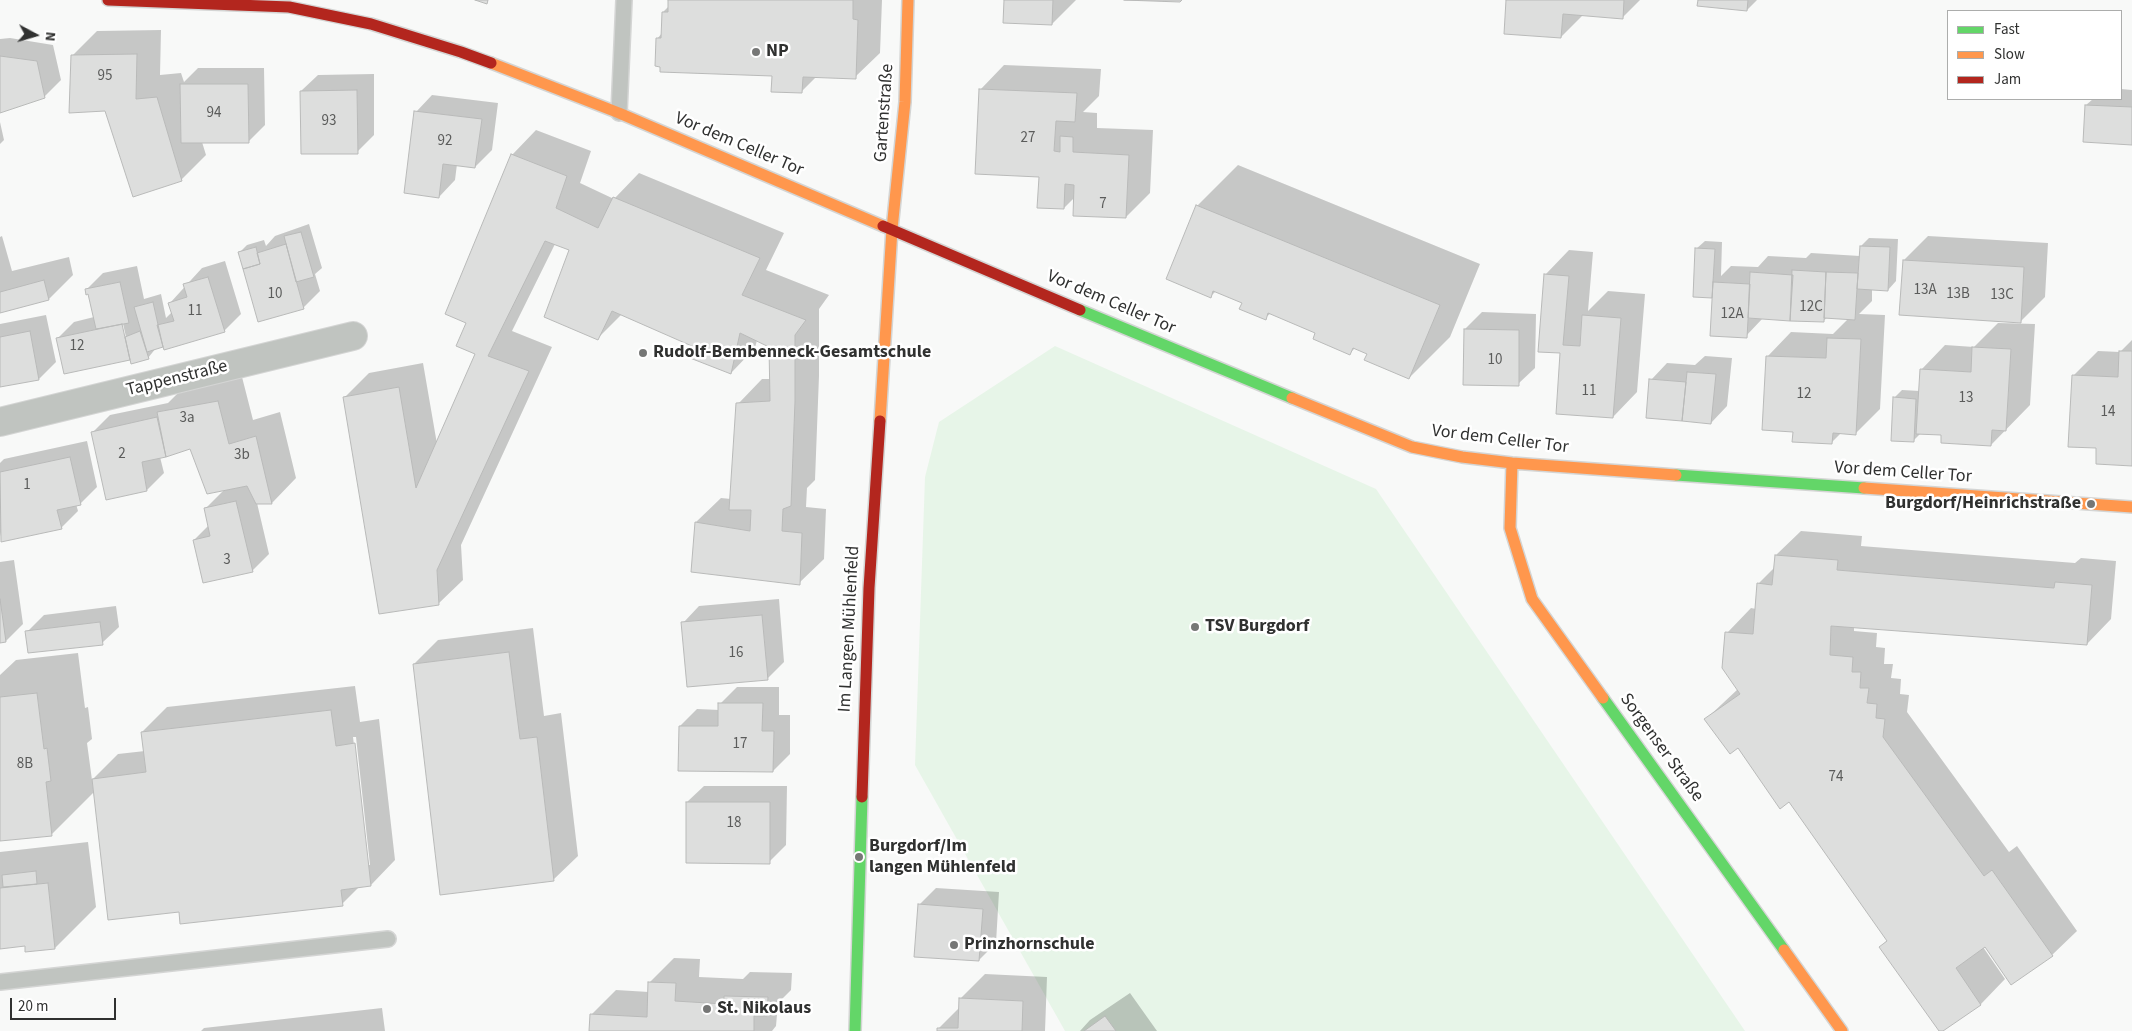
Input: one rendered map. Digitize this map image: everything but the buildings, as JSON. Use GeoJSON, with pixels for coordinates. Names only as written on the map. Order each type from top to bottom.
{"type":"FeatureCollection","features":[{"type":"Feature","properties":{"kind":"main road","name":"Vor dem Celler Tor"},"geometry":{"type":"LineString","coordinates":[[108,0],[289,7],[371,24],[462,52],[619,113],[1057,300],[1412,446],[1462,457],[1512,463],[2132,507]]}},
{"type":"Feature","properties":{"kind":"main road","name":"Gartenstraße"},"geometry":{"type":"LineString","coordinates":[[892,229],[905,102],[908,0]]}},
{"type":"Feature","properties":{"kind":"main road","name":"Im Langen Mühlenfeld"},"geometry":{"type":"LineString","coordinates":[[855,1031],[869,588],[892,229]]}},
{"type":"Feature","properties":{"kind":"main road","name":"Sorgenser Straße"},"geometry":{"type":"LineString","coordinates":[[1512,463],[1510,528],[1532,599],[1842,1031]]}},
{"type":"Feature","properties":{"kind":"street","name":"Tappenstraße"},"geometry":{"type":"LineString","coordinates":[[0,422],[353,336]]}},
{"type":"Feature","properties":{"kind":"lane"},"geometry":{"type":"LineString","coordinates":[[619,113],[624,0]]}},
{"type":"Feature","properties":{"kind":"lane"},"geometry":{"type":"LineString","coordinates":[[0,982],[388,939]]}},
{"type":"Feature","properties":{"kind":"green space","name":"TSV Burgdorf"},"geometry":{"type":"Polygon","coordinates":[[[1055,346],[1376,489],[1745,1031],[1065,1031],[915,765],[925,477],[939,422],[1055,346]]]}},
{"type":"Feature","properties":{"kind":"traffic: fast"},"geometry":{"type":"LineString","coordinates":[[1080,310],[1292,398]]}},
{"type":"Feature","properties":{"kind":"traffic: fast"},"geometry":{"type":"LineString","coordinates":[[1676,475],[1864,488]]}},
{"type":"Feature","properties":{"kind":"traffic: fast"},"geometry":{"type":"LineString","coordinates":[[1603,698],[1784,950]]}},
{"type":"Feature","properties":{"kind":"traffic: fast"},"geometry":{"type":"LineString","coordinates":[[855,1031],[862,797]]}},
{"type":"Feature","properties":{"kind":"traffic: slow"},"geometry":{"type":"LineString","coordinates":[[880,421],[892,229],[905,102],[908,0]]}},
{"type":"Feature","properties":{"kind":"traffic: slow"},"geometry":{"type":"LineString","coordinates":[[491,63],[619,113],[883,226]]}},
{"type":"Feature","properties":{"kind":"traffic: slow"},"geometry":{"type":"LineString","coordinates":[[1292,398],[1412,447],[1462,457],[1512,463],[1676,475]]}},
{"type":"Feature","properties":{"kind":"traffic: slow"},"geometry":{"type":"LineString","coordinates":[[1512,463],[1510,528],[1532,599],[1603,698]]}},
{"type":"Feature","properties":{"kind":"traffic: slow"},"geometry":{"type":"LineString","coordinates":[[1864,488],[2132,507]]}},
{"type":"Feature","properties":{"kind":"traffic: slow"},"geometry":{"type":"LineString","coordinates":[[1784,950],[1842,1031]]}},
{"type":"Feature","properties":{"kind":"traffic: jam"},"geometry":{"type":"LineString","coordinates":[[108,0],[289,7],[371,24],[491,63]]}},
{"type":"Feature","properties":{"kind":"traffic: jam"},"geometry":{"type":"LineString","coordinates":[[883,226],[1080,310]]}},
{"type":"Feature","properties":{"kind":"traffic: jam"},"geometry":{"type":"LineString","coordinates":[[862,797],[869,588],[880,421]]}},
{"type":"Feature","properties":{"kind":"place","name":"NP"},"geometry":{"type":"Point","coordinates":[756,52]}},
{"type":"Feature","properties":{"kind":"place","name":"Rudolf-Bembenneck-Gesamtschule"},"geometry":{"type":"Point","coordinates":[643,353]}},
{"type":"Feature","properties":{"kind":"place","name":"Burgdorf/Heinrichstraße"},"geometry":{"type":"Point","coordinates":[2091,504]}},
{"type":"Feature","properties":{"kind":"place","name":"TSV Burgdorf"},"geometry":{"type":"Point","coordinates":[1195,627]}},
{"type":"Feature","properties":{"kind":"place","name":"Burgdorf/Im langen Mühlenfeld"},"geometry":{"type":"Point","coordinates":[859,857]}},
{"type":"Feature","properties":{"kind":"place","name":"Prinzhornschule"},"geometry":{"type":"Point","coordinates":[954,945]}},
{"type":"Feature","properties":{"kind":"place","name":"St. Nikolaus"},"geometry":{"type":"Point","coordinates":[707,1009]}}]}
